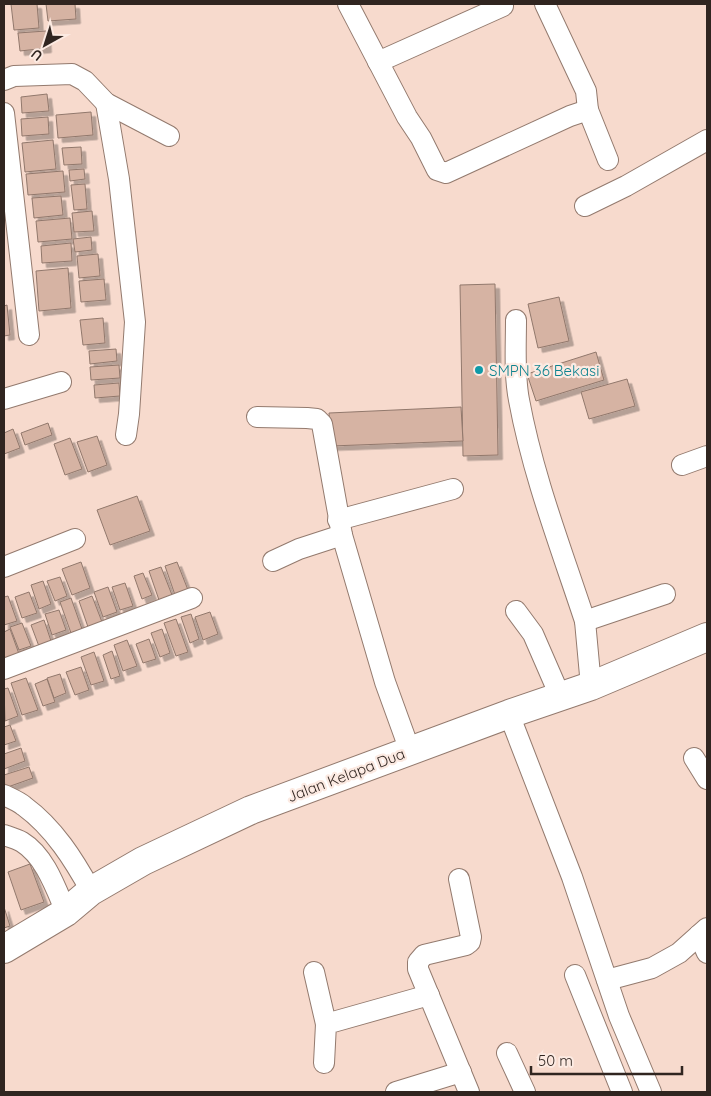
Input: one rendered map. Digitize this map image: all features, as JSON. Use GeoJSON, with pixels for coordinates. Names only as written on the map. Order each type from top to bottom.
{"type":"FeatureCollection","features":[{"type":"Feature","properties":{"kind":"main road","name":"Jalan Kelapa Dua"},"geometry":{"type":"LineString","coordinates":[[4,949],[66,912],[91,891],[143,860],[251,810],[509,714],[591,686],[707,637]]}},
{"type":"Feature","properties":{"kind":"street"},"geometry":{"type":"LineString","coordinates":[[348,4],[407,117],[421,138],[436,170],[446,173],[570,116],[588,110]]}},
{"type":"Feature","properties":{"kind":"street"},"geometry":{"type":"LineString","coordinates":[[545,4],[586,92],[588,110],[608,160]]}},
{"type":"Feature","properties":{"kind":"street"},"geometry":{"type":"LineString","coordinates":[[378,62],[504,6]]}},
{"type":"Feature","properties":{"kind":"street"},"geometry":{"type":"LineString","coordinates":[[7,74],[72,74],[85,81],[106,103],[169,136]]}},
{"type":"Feature","properties":{"kind":"street"},"geometry":{"type":"LineString","coordinates":[[106,103],[119,179],[135,322],[126,436]]}},
{"type":"Feature","properties":{"kind":"street"},"geometry":{"type":"LineString","coordinates":[[4,113],[29,335]]}},
{"type":"Feature","properties":{"kind":"street"},"geometry":{"type":"LineString","coordinates":[[585,206],[626,186],[707,140]]}},
{"type":"Feature","properties":{"kind":"street"},"geometry":{"type":"LineString","coordinates":[[516,320],[515,358],[519,399],[539,482],[586,621],[591,686]]}},
{"type":"Feature","properties":{"kind":"street"},"geometry":{"type":"LineString","coordinates":[[4,399],[61,382]]}},
{"type":"Feature","properties":{"kind":"street"},"geometry":{"type":"LineString","coordinates":[[257,417],[320,420],[340,527],[385,682],[410,751]]}},
{"type":"Feature","properties":{"kind":"street"},"geometry":{"type":"LineString","coordinates":[[682,464],[707,456]]}},
{"type":"Feature","properties":{"kind":"street"},"geometry":{"type":"LineString","coordinates":[[273,561],[340,527],[453,490]]}},
{"type":"Feature","properties":{"kind":"street"},"geometry":{"type":"LineString","coordinates":[[4,567],[75,539]]}},
{"type":"Feature","properties":{"kind":"street"},"geometry":{"type":"LineString","coordinates":[[586,621],[665,594]]}},
{"type":"Feature","properties":{"kind":"street"},"geometry":{"type":"LineString","coordinates":[[4,669],[192,598]]}},
{"type":"Feature","properties":{"kind":"street"},"geometry":{"type":"LineString","coordinates":[[516,611],[533,634],[560,696]]}},
{"type":"Feature","properties":{"kind":"street"},"geometry":{"type":"LineString","coordinates":[[509,714],[572,877],[619,1016],[651,1092]]}},
{"type":"Feature","properties":{"kind":"street"},"geometry":{"type":"LineString","coordinates":[[694,758],[707,779]]}},
{"type":"Feature","properties":{"kind":"street"},"geometry":{"type":"LineString","coordinates":[[4,795],[24,806],[46,825],[72,856],[91,891]]}},
{"type":"Feature","properties":{"kind":"street"},"geometry":{"type":"LineString","coordinates":[[4,835],[23,843],[39,858],[66,912]]}},
{"type":"Feature","properties":{"kind":"street"},"geometry":{"type":"LineString","coordinates":[[459,879],[471,937],[470,942],[466,946],[424,955],[418,962],[418,969],[469,1092]]}},
{"type":"Feature","properties":{"kind":"street"},"geometry":{"type":"LineString","coordinates":[[607,980],[652,968],[705,939]]}},
{"type":"Feature","properties":{"kind":"street"},"geometry":{"type":"LineString","coordinates":[[314,972],[326,1024],[324,1063]]}},
{"type":"Feature","properties":{"kind":"street"},"geometry":{"type":"LineString","coordinates":[[574,975],[622,1092]]}},
{"type":"Feature","properties":{"kind":"street"},"geometry":{"type":"LineString","coordinates":[[326,1024],[429,995]]}},
{"type":"Feature","properties":{"kind":"street"},"geometry":{"type":"LineString","coordinates":[[507,1052],[525,1092]]}},
{"type":"Feature","properties":{"kind":"street"},"geometry":{"type":"LineString","coordinates":[[396,1092],[461,1072]]}},
{"type":"Feature","properties":{"kind":"building"},"geometry":{"type":"Polygon","coordinates":[[[11,4],[37,4],[39,28],[14,30],[11,4]]]}},
{"type":"Feature","properties":{"kind":"building"},"geometry":{"type":"Polygon","coordinates":[[[46,4],[75,4],[76,19],[48,21],[46,4]]]}},
{"type":"Feature","properties":{"kind":"building"},"geometry":{"type":"Polygon","coordinates":[[[46,31],[47,48],[20,51],[18,33],[46,31]]]}},
{"type":"Feature","properties":{"kind":"building"},"geometry":{"type":"Polygon","coordinates":[[[47,94],[49,111],[22,113],[21,97],[47,94]]]}},
{"type":"Feature","properties":{"kind":"building"},"geometry":{"type":"Polygon","coordinates":[[[91,112],[93,135],[58,138],[56,115],[91,112]]]}},
{"type":"Feature","properties":{"kind":"building"},"geometry":{"type":"Polygon","coordinates":[[[48,117],[49,134],[22,136],[21,119],[48,117]]]}},
{"type":"Feature","properties":{"kind":"building"},"geometry":{"type":"Polygon","coordinates":[[[53,140],[56,169],[25,172],[22,143],[53,140]]]}},
{"type":"Feature","properties":{"kind":"building"},"geometry":{"type":"Polygon","coordinates":[[[81,147],[82,164],[64,165],[62,148],[81,147]]]}},
{"type":"Feature","properties":{"kind":"building"},"geometry":{"type":"Polygon","coordinates":[[[84,169],[85,179],[70,181],[69,170],[84,169]]]}},
{"type":"Feature","properties":{"kind":"building"},"geometry":{"type":"Polygon","coordinates":[[[63,171],[65,192],[28,195],[26,174],[63,171]]]}},
{"type":"Feature","properties":{"kind":"building"},"geometry":{"type":"Polygon","coordinates":[[[85,184],[87,209],[74,210],[71,185],[85,184]]]}},
{"type":"Feature","properties":{"kind":"building"},"geometry":{"type":"Polygon","coordinates":[[[61,196],[63,215],[34,218],[32,198],[61,196]]]}},
{"type":"Feature","properties":{"kind":"building"},"geometry":{"type":"Polygon","coordinates":[[[92,211],[94,231],[74,232],[72,213],[92,211]]]}},
{"type":"Feature","properties":{"kind":"building"},"geometry":{"type":"Polygon","coordinates":[[[70,218],[72,239],[38,242],[36,221],[70,218]]]}},
{"type":"Feature","properties":{"kind":"building"},"geometry":{"type":"Polygon","coordinates":[[[91,237],[92,250],[75,252],[73,239],[91,237]]]}},
{"type":"Feature","properties":{"kind":"building"},"geometry":{"type":"Polygon","coordinates":[[[71,243],[72,261],[42,263],[41,246],[71,243]]]}},
{"type":"Feature","properties":{"kind":"building"},"geometry":{"type":"Polygon","coordinates":[[[98,254],[100,276],[79,278],[77,256],[98,254]]]}},
{"type":"Feature","properties":{"kind":"building"},"geometry":{"type":"Polygon","coordinates":[[[68,268],[71,308],[39,311],[36,271],[68,268]]]}},
{"type":"Feature","properties":{"kind":"building"},"geometry":{"type":"Polygon","coordinates":[[[104,279],[106,300],[81,302],[79,281],[104,279]]]}},
{"type":"Feature","properties":{"kind":"building","name":"SMPN 36 Bekasi"},"geometry":{"type":"Polygon","coordinates":[[[495,284],[498,455],[463,456],[460,285],[495,284]]]}},
{"type":"Feature","properties":{"kind":"building"},"geometry":{"type":"Polygon","coordinates":[[[559,297],[569,341],[538,348],[528,304],[559,297]]]}},
{"type":"Feature","properties":{"kind":"building"},"geometry":{"type":"Polygon","coordinates":[[[7,305],[10,335],[4,336],[4,306],[7,305]]]}},
{"type":"Feature","properties":{"kind":"building"},"geometry":{"type":"Polygon","coordinates":[[[103,318],[105,343],[83,345],[80,320],[103,318]]]}},
{"type":"Feature","properties":{"kind":"building"},"geometry":{"type":"Polygon","coordinates":[[[116,349],[117,361],[90,364],[89,351],[116,349]]]}},
{"type":"Feature","properties":{"kind":"building"},"geometry":{"type":"Polygon","coordinates":[[[596,352],[604,380],[536,401],[527,374],[596,352]]]}},
{"type":"Feature","properties":{"kind":"building"},"geometry":{"type":"Polygon","coordinates":[[[119,365],[120,378],[91,380],[90,367],[119,365]]]}},
{"type":"Feature","properties":{"kind":"building"},"geometry":{"type":"Polygon","coordinates":[[[627,379],[635,406],[589,419],[581,392],[627,379]]]}},
{"type":"Feature","properties":{"kind":"building"},"geometry":{"type":"Polygon","coordinates":[[[119,383],[120,396],[95,398],[94,385],[119,383]]]}},
{"type":"Feature","properties":{"kind":"building","name":"SMPN 36 Bekasi"},"geometry":{"type":"Polygon","coordinates":[[[461,407],[463,441],[331,446],[329,413],[461,407]]]}},
{"type":"Feature","properties":{"kind":"building"},"geometry":{"type":"Polygon","coordinates":[[[48,423],[52,435],[25,445],[21,433],[48,423]]]}},
{"type":"Feature","properties":{"kind":"building"},"geometry":{"type":"Polygon","coordinates":[[[13,429],[20,448],[4,454],[4,433],[13,429]]]}},
{"type":"Feature","properties":{"kind":"building"},"geometry":{"type":"Polygon","coordinates":[[[97,436],[107,465],[88,472],[77,442],[97,436]]]}},
{"type":"Feature","properties":{"kind":"building"},"geometry":{"type":"Polygon","coordinates":[[[70,438],[82,469],[65,475],[54,444],[70,438]]]}},
{"type":"Feature","properties":{"kind":"building"},"geometry":{"type":"Polygon","coordinates":[[[137,496],[150,531],[110,545],[97,510],[137,496]]]}},
{"type":"Feature","properties":{"kind":"building"},"geometry":{"type":"Polygon","coordinates":[[[81,562],[90,588],[72,595],[62,569],[81,562]]]}},
{"type":"Feature","properties":{"kind":"building"},"geometry":{"type":"Polygon","coordinates":[[[177,562],[188,590],[175,595],[165,566],[177,562]]]}},
{"type":"Feature","properties":{"kind":"building"},"geometry":{"type":"Polygon","coordinates":[[[161,567],[172,595],[159,600],[149,571],[161,567]]]}},
{"type":"Feature","properties":{"kind":"building"},"geometry":{"type":"Polygon","coordinates":[[[143,573],[152,595],[142,599],[134,576],[143,573]]]}},
{"type":"Feature","properties":{"kind":"building"},"geometry":{"type":"Polygon","coordinates":[[[60,577],[67,596],[55,601],[47,581],[60,577]]]}},
{"type":"Feature","properties":{"kind":"building"},"geometry":{"type":"Polygon","coordinates":[[[43,581],[51,604],[39,609],[31,585],[43,581]]]}},
{"type":"Feature","properties":{"kind":"building"},"geometry":{"type":"Polygon","coordinates":[[[125,583],[133,606],[120,610],[112,587],[125,583]]]}},
{"type":"Feature","properties":{"kind":"building"},"geometry":{"type":"Polygon","coordinates":[[[108,587],[117,612],[103,617],[94,592],[108,587]]]}},
{"type":"Feature","properties":{"kind":"building"},"geometry":{"type":"Polygon","coordinates":[[[29,592],[37,613],[22,618],[15,597],[29,592]]]}},
{"type":"Feature","properties":{"kind":"building"},"geometry":{"type":"Polygon","coordinates":[[[8,596],[17,621],[4,625],[4,597],[8,596]]]}},
{"type":"Feature","properties":{"kind":"building"},"geometry":{"type":"Polygon","coordinates":[[[92,596],[102,622],[88,627],[79,601],[92,596]]]}},
{"type":"Feature","properties":{"kind":"building"},"geometry":{"type":"Polygon","coordinates":[[[71,598],[82,629],[71,633],[60,602],[71,598]]]}},
{"type":"Feature","properties":{"kind":"building"},"geometry":{"type":"Polygon","coordinates":[[[59,610],[66,630],[52,635],[45,614],[59,610]]]}},
{"type":"Feature","properties":{"kind":"building"},"geometry":{"type":"Polygon","coordinates":[[[210,612],[218,634],[203,640],[195,617],[210,612]]]}},
{"type":"Feature","properties":{"kind":"building"},"geometry":{"type":"Polygon","coordinates":[[[191,614],[199,639],[190,643],[181,617],[191,614]]]}},
{"type":"Feature","properties":{"kind":"building"},"geometry":{"type":"Polygon","coordinates":[[[176,619],[188,652],[176,656],[164,623],[176,619]]]}},
{"type":"Feature","properties":{"kind":"building"},"geometry":{"type":"Polygon","coordinates":[[[44,620],[52,644],[40,649],[31,625],[44,620]]]}},
{"type":"Feature","properties":{"kind":"building"},"geometry":{"type":"Polygon","coordinates":[[[22,623],[31,646],[19,650],[10,627],[22,623]]]}},
{"type":"Feature","properties":{"kind":"building"},"geometry":{"type":"Polygon","coordinates":[[[10,629],[19,654],[5,658],[4,632],[10,629]]]}},
{"type":"Feature","properties":{"kind":"building"},"geometry":{"type":"Polygon","coordinates":[[[162,629],[170,653],[160,657],[151,633],[162,629]]]}},
{"type":"Feature","properties":{"kind":"building"},"geometry":{"type":"Polygon","coordinates":[[[149,639],[156,659],[143,663],[136,644],[149,639]]]}},
{"type":"Feature","properties":{"kind":"building"},"geometry":{"type":"Polygon","coordinates":[[[127,640],[137,666],[123,671],[114,645],[127,640]]]}},
{"type":"Feature","properties":{"kind":"building"},"geometry":{"type":"Polygon","coordinates":[[[112,651],[120,676],[111,679],[103,655],[112,651]]]}},
{"type":"Feature","properties":{"kind":"building"},"geometry":{"type":"Polygon","coordinates":[[[94,652],[104,681],[91,685],[81,657],[94,652]]]}},
{"type":"Feature","properties":{"kind":"building"},"geometry":{"type":"Polygon","coordinates":[[[81,667],[89,690],[75,695],[66,672],[81,667]]]}},
{"type":"Feature","properties":{"kind":"building"},"geometry":{"type":"Polygon","coordinates":[[[60,674],[66,693],[54,698],[47,678],[60,674]]]}},
{"type":"Feature","properties":{"kind":"building"},"geometry":{"type":"Polygon","coordinates":[[[26,678],[38,710],[22,715],[11,683],[26,678]]]}},
{"type":"Feature","properties":{"kind":"building"},"geometry":{"type":"Polygon","coordinates":[[[47,679],[55,702],[43,706],[35,684],[47,679]]]}},
{"type":"Feature","properties":{"kind":"building"},"geometry":{"type":"Polygon","coordinates":[[[8,688],[18,716],[5,721],[4,689],[8,688]]]}},
{"type":"Feature","properties":{"kind":"building"},"geometry":{"type":"Polygon","coordinates":[[[10,725],[16,741],[4,745],[4,727],[10,725]]]}},
{"type":"Feature","properties":{"kind":"building"},"geometry":{"type":"Polygon","coordinates":[[[21,748],[25,761],[4,769],[4,754],[21,748]]]}},
{"type":"Feature","properties":{"kind":"building"},"geometry":{"type":"Polygon","coordinates":[[[29,767],[33,778],[5,788],[4,775],[29,767]]]}},
{"type":"Feature","properties":{"kind":"building"},"geometry":{"type":"Polygon","coordinates":[[[30,864],[44,902],[21,910],[8,872],[30,864]]]}},
{"type":"Feature","properties":{"kind":"building"},"geometry":{"type":"Polygon","coordinates":[[[4,907],[10,926],[4,928],[4,907]]]}},
{"type":"Feature","properties":{"kind":"place","name":"SMPN 36 Bekasi"},"geometry":{"type":"Point","coordinates":[479,370]}}]}
